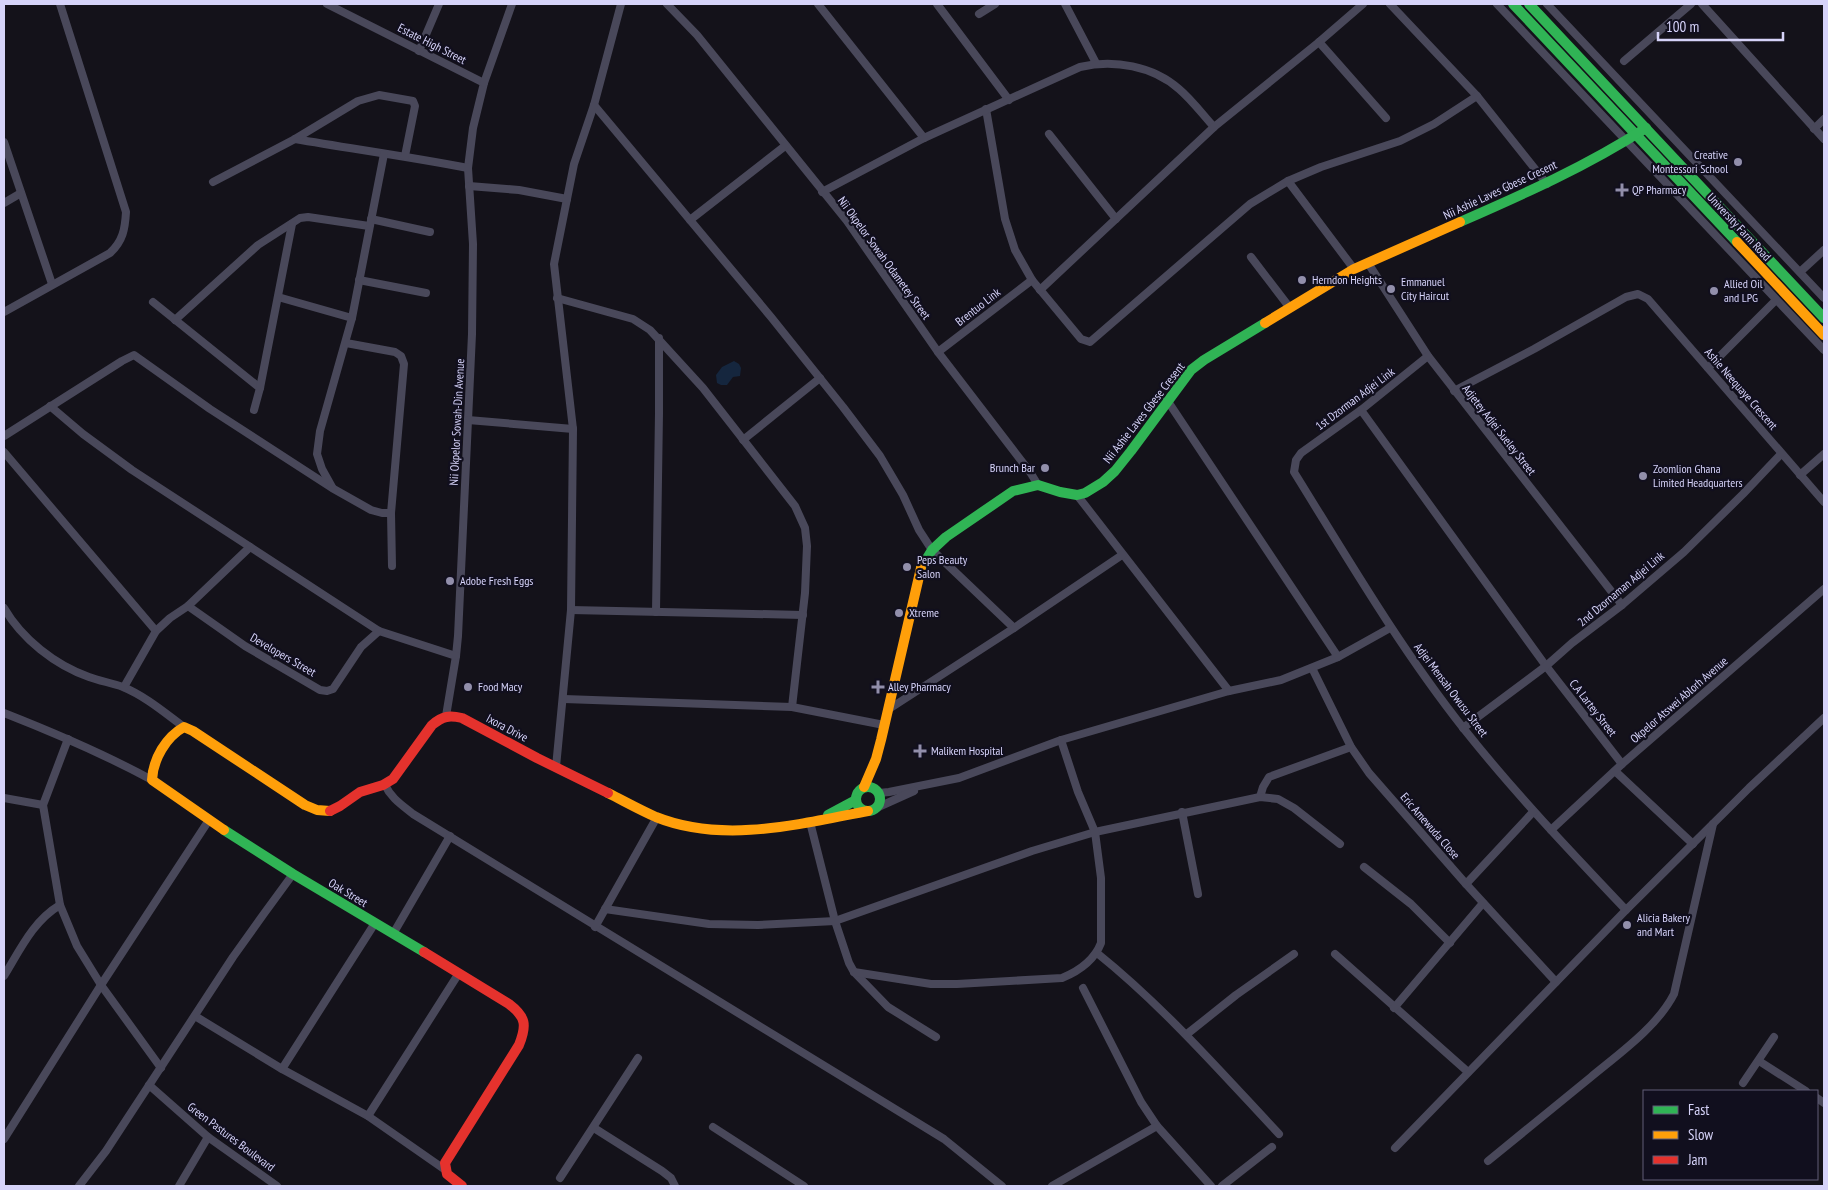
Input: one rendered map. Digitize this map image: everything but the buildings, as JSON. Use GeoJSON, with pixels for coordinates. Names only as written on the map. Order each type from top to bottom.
{"type":"FeatureCollection","features":[{"type":"Feature","properties":{"kind":"street"},"geometry":{"type":"LineString","coordinates":[[4,312],[52,284],[101,260],[116,248],[122,240],[125,228],[126,212],[60,4]]}},
{"type":"Feature","properties":{"kind":"street","name":"Estate High Street"},"geometry":{"type":"LineString","coordinates":[[328,4],[341,7],[419,51],[484,83]]}},
{"type":"Feature","properties":{"kind":"street"},"geometry":{"type":"LineString","coordinates":[[419,51],[438,4]]}},
{"type":"Feature","properties":{"kind":"street"},"geometry":{"type":"LineString","coordinates":[[484,83],[512,4]]}},
{"type":"Feature","properties":{"kind":"street"},"geometry":{"type":"LineString","coordinates":[[556,767],[571,610],[573,429],[554,264],[574,164],[594,105],[621,4]]}},
{"type":"Feature","properties":{"kind":"street","name":"Nii Okpelor Sowah Odametey Street"},"geometry":{"type":"LineString","coordinates":[[667,4],[697,36],[847,221],[938,352],[1002,434],[1038,485]]}},
{"type":"Feature","properties":{"kind":"street"},"geometry":{"type":"LineString","coordinates":[[818,4],[924,138]]}},
{"type":"Feature","properties":{"kind":"street"},"geometry":{"type":"LineString","coordinates":[[937,4],[1009,100]]}},
{"type":"Feature","properties":{"kind":"street"},"geometry":{"type":"LineString","coordinates":[[979,14],[995,4]]}},
{"type":"Feature","properties":{"kind":"street"},"geometry":{"type":"LineString","coordinates":[[1064,4],[1096,63]]}},
{"type":"Feature","properties":{"kind":"street"},"geometry":{"type":"LineString","coordinates":[[1040,290],[1214,127],[1320,42],[1363,4]]}},
{"type":"Feature","properties":{"kind":"street"},"geometry":{"type":"LineString","coordinates":[[1390,4],[1477,96],[1548,184]]}},
{"type":"Feature","properties":{"kind":"street"},"geometry":{"type":"LineString","coordinates":[[1497,4],[1824,350]]}},
{"type":"Feature","properties":{"kind":"street","name":"University Farm Road"},"geometry":{"type":"LineString","coordinates":[[1513,4],[1824,335]]}},
{"type":"Feature","properties":{"kind":"street","name":"University Farm Road"},"geometry":{"type":"LineString","coordinates":[[1529,4],[1824,318]]}},
{"type":"Feature","properties":{"kind":"street"},"geometry":{"type":"LineString","coordinates":[[1548,4],[1824,298]]}},
{"type":"Feature","properties":{"kind":"street"},"geometry":{"type":"LineString","coordinates":[[1624,62],[1691,4]]}},
{"type":"Feature","properties":{"kind":"street"},"geometry":{"type":"LineString","coordinates":[[1702,4],[1824,139]]}},
{"type":"Feature","properties":{"kind":"street"},"geometry":{"type":"LineString","coordinates":[[1320,42],[1386,118]]}},
{"type":"Feature","properties":{"kind":"street"},"geometry":{"type":"LineString","coordinates":[[822,192],[924,138],[1080,67],[1096,63],[1130,65],[1155,74],[1179,89],[1214,127]]}},
{"type":"Feature","properties":{"kind":"street","name":"Nii Okpelor Sowah-Din Avenue"},"geometry":{"type":"LineString","coordinates":[[446,716],[456,656],[472,334],[473,244],[468,168],[473,128],[484,83]]}},
{"type":"Feature","properties":{"kind":"street"},"geometry":{"type":"LineString","coordinates":[[213,182],[295,139],[358,101],[379,95],[407,99],[413,101],[416,106],[406,156]]}},
{"type":"Feature","properties":{"kind":"street"},"geometry":{"type":"LineString","coordinates":[[986,109],[1005,219],[1015,250],[1040,290],[1081,339],[1090,342],[1250,204],[1288,181],[1321,167],[1400,141],[1434,124],[1477,96]]}},
{"type":"Feature","properties":{"kind":"street"},"geometry":{"type":"LineString","coordinates":[[594,105],[820,378],[880,456],[932,550],[1014,628]]}},
{"type":"Feature","properties":{"kind":"street"},"geometry":{"type":"LineString","coordinates":[[1814,129],[1824,119]]}},
{"type":"Feature","properties":{"kind":"street","name":"Nii Ashie Laves Gbese Cresent"},"geometry":{"type":"LineString","coordinates":[[1077,495],[1094,489],[1109,478],[1191,370],[1204,360],[1354,269],[1548,184],[1646,128]]}},
{"type":"Feature","properties":{"kind":"street"},"geometry":{"type":"LineString","coordinates":[[1049,134],[1116,220]]}},
{"type":"Feature","properties":{"kind":"street"},"geometry":{"type":"LineString","coordinates":[[295,139],[406,156],[468,168]]}},
{"type":"Feature","properties":{"kind":"street"},"geometry":{"type":"LineString","coordinates":[[4,142],[52,284]]}},
{"type":"Feature","properties":{"kind":"street"},"geometry":{"type":"LineString","coordinates":[[690,220],[785,146]]}},
{"type":"Feature","properties":{"kind":"street"},"geometry":{"type":"LineString","coordinates":[[332,488],[317,454],[320,431],[346,344],[384,154]]}},
{"type":"Feature","properties":{"kind":"street"},"geometry":{"type":"LineString","coordinates":[[1288,181],[1354,269]]}},
{"type":"Feature","properties":{"kind":"street"},"geometry":{"type":"LineString","coordinates":[[469,186],[519,190],[567,199]]}},
{"type":"Feature","properties":{"kind":"street"},"geometry":{"type":"LineString","coordinates":[[4,203],[21,193]]}},
{"type":"Feature","properties":{"kind":"street"},"geometry":{"type":"LineString","coordinates":[[174,320],[258,245],[300,218],[370,222],[430,232]]}},
{"type":"Feature","properties":{"kind":"street"},"geometry":{"type":"LineString","coordinates":[[254,410],[292,224]]}},
{"type":"Feature","properties":{"kind":"street"},"geometry":{"type":"LineString","coordinates":[[1800,272],[1824,250]]}},
{"type":"Feature","properties":{"kind":"street"},"geometry":{"type":"LineString","coordinates":[[1251,256],[1290,308]]}},
{"type":"Feature","properties":{"kind":"street","name":"Adjetey Adjei Sueley Street"},"geometry":{"type":"LineString","coordinates":[[1368,262],[1428,356],[1622,605]]}},
{"type":"Feature","properties":{"kind":"street"},"geometry":{"type":"LineString","coordinates":[[359,280],[426,293]]}},
{"type":"Feature","properties":{"kind":"street","name":"Brentuo Link"},"geometry":{"type":"LineString","coordinates":[[938,352],[1032,280]]}},
{"type":"Feature","properties":{"kind":"street","name":"Ashie Neequaye Crescent"},"geometry":{"type":"LineString","coordinates":[[1454,391],[1534,349],[1626,297],[1638,294],[1648,300],[1824,502]]}},
{"type":"Feature","properties":{"kind":"street"},"geometry":{"type":"LineString","coordinates":[[278,298],[352,318]]}},
{"type":"Feature","properties":{"kind":"street"},"geometry":{"type":"LineString","coordinates":[[557,298],[632,319],[650,330],[703,388],[795,506],[805,528],[808,546],[803,615],[792,707]]}},
{"type":"Feature","properties":{"kind":"street"},"geometry":{"type":"LineString","coordinates":[[1708,368],[1776,300]]}},
{"type":"Feature","properties":{"kind":"street"},"geometry":{"type":"LineString","coordinates":[[153,302],[260,388]]}},
{"type":"Feature","properties":{"kind":"street"},"geometry":{"type":"LineString","coordinates":[[656,612],[659,338]]}},
{"type":"Feature","properties":{"kind":"street"},"geometry":{"type":"LineString","coordinates":[[346,344],[395,352],[401,356],[404,364],[391,513],[392,566]]}},
{"type":"Feature","properties":{"kind":"street"},"geometry":{"type":"LineString","coordinates":[[4,436],[122,360],[134,356],[332,488],[371,510],[391,513]]}},
{"type":"Feature","properties":{"kind":"street","name":"1st Dzorman Adjei Link"},"geometry":{"type":"LineString","coordinates":[[1296,460],[1301,453],[1361,410],[1428,356]]}},
{"type":"Feature","properties":{"kind":"street"},"geometry":{"type":"LineString","coordinates":[[743,440],[820,378]]}},
{"type":"Feature","properties":{"kind":"street"},"geometry":{"type":"LineString","coordinates":[[1167,400],[1338,658]]}},
{"type":"Feature","properties":{"kind":"street"},"geometry":{"type":"LineString","coordinates":[[50,406],[83,434],[132,470],[378,631],[456,656]]}},
{"type":"Feature","properties":{"kind":"street","name":"C.A Lartey Street"},"geometry":{"type":"LineString","coordinates":[[1361,410],[1546,666],[1622,764]]}},
{"type":"Feature","properties":{"kind":"street"},"geometry":{"type":"LineString","coordinates":[[468,420],[573,429]]}},
{"type":"Feature","properties":{"kind":"street"},"geometry":{"type":"LineString","coordinates":[[4,452],[156,631]]}},
{"type":"Feature","properties":{"kind":"street","name":"2nd Dzornaman Adjei Link"},"geometry":{"type":"LineString","coordinates":[[1463,728],[1546,666],[1684,552],[1781,454]]}},
{"type":"Feature","properties":{"kind":"street"},"geometry":{"type":"LineString","coordinates":[[1800,475],[1824,454]]}},
{"type":"Feature","properties":{"kind":"street","name":"Adjei Mensah Owusu Street"},"geometry":{"type":"LineString","coordinates":[[1296,460],[1294,472],[1390,628],[1463,728],[1533,812],[1626,910]]}},
{"type":"Feature","properties":{"kind":"street"},"geometry":{"type":"LineString","coordinates":[[936,1037],[888,1007],[854,972],[849,963],[835,921],[814,821],[856,800],[858,792],[864,787],[876,759],[889,709],[918,577],[923,563],[932,550],[962,525],[1002,497],[1022,488],[1038,485],[1077,495],[1229,691]]}},
{"type":"Feature","properties":{"kind":"street"},"geometry":{"type":"LineString","coordinates":[[124,687],[156,631],[170,618],[188,606],[250,547]]}},
{"type":"Feature","properties":{"kind":"street"},"geometry":{"type":"LineString","coordinates":[[889,709],[1014,628],[1122,554]]}},
{"type":"Feature","properties":{"kind":"street","name":"Okpelor Atswei Ablorh Avenue"},"geometry":{"type":"LineString","coordinates":[[1551,830],[1622,764],[1824,589]]}},
{"type":"Feature","properties":{"kind":"street","name":"Developers Street"},"geometry":{"type":"LineString","coordinates":[[188,606],[245,646],[320,690],[327,691],[333,689],[361,647],[378,631]]}},
{"type":"Feature","properties":{"kind":"street"},"geometry":{"type":"LineString","coordinates":[[4,608],[11,620],[53,659],[87,676],[124,687],[313,809],[330,812],[356,793],[386,785],[401,770],[432,725],[446,716]]}},
{"type":"Feature","properties":{"kind":"street"},"geometry":{"type":"LineString","coordinates":[[571,610],[803,615]]}},
{"type":"Feature","properties":{"kind":"street"},"geometry":{"type":"LineString","coordinates":[[864,787],[890,792],[959,778],[1061,740],[1229,691],[1281,680],[1338,658],[1390,628]]}},
{"type":"Feature","properties":{"kind":"street","name":"Eric Amewuda Close"},"geometry":{"type":"LineString","coordinates":[[1312,668],[1351,747],[1369,773],[1466,884],[1556,982]]}},
{"type":"Feature","properties":{"kind":"street"},"geometry":{"type":"LineString","coordinates":[[564,699],[792,707],[884,725]]}},
{"type":"Feature","properties":{"kind":"street","name":"Oak Street"},"geometry":{"type":"LineString","coordinates":[[4,713],[68,739],[152,780],[168,794],[293,874],[514,1008],[524,1019],[526,1027],[519,1045],[448,1158],[444,1169]]}},
{"type":"Feature","properties":{"kind":"street","name":"Ixora Drive"},"geometry":{"type":"LineString","coordinates":[[446,716],[462,718],[657,817],[688,826],[710,829],[771,829],[871,810]]}},
{"type":"Feature","properties":{"kind":"street"},"geometry":{"type":"LineString","coordinates":[[1395,1148],[1626,910],[1749,788],[1824,718]]}},
{"type":"Feature","properties":{"kind":"street"},"geometry":{"type":"LineString","coordinates":[[152,780],[152,770],[167,741],[176,730],[184,727]]}},
{"type":"Feature","properties":{"kind":"street"},"geometry":{"type":"LineString","coordinates":[[68,739],[43,805],[60,905],[77,946],[101,985],[161,1068]]}},
{"type":"Feature","properties":{"kind":"street"},"geometry":{"type":"LineString","coordinates":[[854,972],[931,984],[957,984],[1062,978],[1091,960],[1101,943],[1101,878],[1095,832],[1078,792],[1061,740]]}},
{"type":"Feature","properties":{"kind":"street"},"geometry":{"type":"LineString","coordinates":[[1260,797],[1263,786],[1269,777],[1351,747]]}},
{"type":"Feature","properties":{"kind":"street"},"geometry":{"type":"LineString","coordinates":[[871,810],[879,805],[880,799],[877,791],[876,759]]}},
{"type":"Feature","properties":{"kind":"street"},"geometry":{"type":"LineString","coordinates":[[1615,771],[1693,844]]}},
{"type":"Feature","properties":{"kind":"street"},"geometry":{"type":"LineString","coordinates":[[386,785],[388,792],[397,802],[595,927],[715,998],[944,1139],[1002,1186]]}},
{"type":"Feature","properties":{"kind":"street"},"geometry":{"type":"LineString","coordinates":[[856,800],[862,808],[871,810],[928,785]]}},
{"type":"Feature","properties":{"kind":"street"},"geometry":{"type":"LineString","coordinates":[[605,909],[709,924],[758,925],[835,921],[1032,851],[1095,832],[1182,812],[1260,797],[1278,799],[1294,808],[1340,844]]}},
{"type":"Feature","properties":{"kind":"street"},"geometry":{"type":"LineString","coordinates":[[4,798],[43,805]]}},
{"type":"Feature","properties":{"kind":"street"},"geometry":{"type":"LineString","coordinates":[[1182,812],[1198,894]]}},
{"type":"Feature","properties":{"kind":"street"},"geometry":{"type":"LineString","coordinates":[[1466,884],[1533,812]]}},
{"type":"Feature","properties":{"kind":"street"},"geometry":{"type":"LineString","coordinates":[[595,927],[657,817]]}},
{"type":"Feature","properties":{"kind":"street"},"geometry":{"type":"LineString","coordinates":[[4,1139],[208,820]]}},
{"type":"Feature","properties":{"kind":"street"},"geometry":{"type":"LineString","coordinates":[[1488,1161],[1605,1065],[1657,1020],[1667,1008],[1674,994],[1713,824]]}},
{"type":"Feature","properties":{"kind":"street"},"geometry":{"type":"LineString","coordinates":[[393,934],[450,836]]}},
{"type":"Feature","properties":{"kind":"street"},"geometry":{"type":"LineString","coordinates":[[1364,867],[1411,904],[1450,943]]}},
{"type":"Feature","properties":{"kind":"street"},"geometry":{"type":"LineString","coordinates":[[80,1186],[106,1151],[263,914],[293,874]]}},
{"type":"Feature","properties":{"kind":"street"},"geometry":{"type":"LineString","coordinates":[[1394,1008],[1483,903]]}},
{"type":"Feature","properties":{"kind":"street"},"geometry":{"type":"LineString","coordinates":[[4,976],[33,929],[44,916],[60,905]]}},
{"type":"Feature","properties":{"kind":"street"},"geometry":{"type":"LineString","coordinates":[[282,1070],[375,923]]}},
{"type":"Feature","properties":{"kind":"street"},"geometry":{"type":"LineString","coordinates":[[1097,952],[1187,1034],[1279,1134]]}},
{"type":"Feature","properties":{"kind":"street"},"geometry":{"type":"LineString","coordinates":[[1187,1034],[1294,954]]}},
{"type":"Feature","properties":{"kind":"street"},"geometry":{"type":"LineString","coordinates":[[1334,954],[1468,1072]]}},
{"type":"Feature","properties":{"kind":"street"},"geometry":{"type":"LineString","coordinates":[[368,1116],[459,973]]}},
{"type":"Feature","properties":{"kind":"street"},"geometry":{"type":"LineString","coordinates":[[1083,988],[1141,1102],[1157,1126],[1211,1186]]}},
{"type":"Feature","properties":{"kind":"street"},"geometry":{"type":"LineString","coordinates":[[195,1016],[282,1070],[368,1116],[444,1169],[446,1174],[462,1186]]}},
{"type":"Feature","properties":{"kind":"street"},"geometry":{"type":"LineString","coordinates":[[1743,1083],[1774,1037]]}},
{"type":"Feature","properties":{"kind":"street"},"geometry":{"type":"LineString","coordinates":[[560,1178],[638,1058]]}},
{"type":"Feature","properties":{"kind":"street"},"geometry":{"type":"LineString","coordinates":[[1759,1060],[1804,1090]]}},
{"type":"Feature","properties":{"kind":"street","name":"Green Pastures Boulevard"},"geometry":{"type":"LineString","coordinates":[[149,1085],[208,1137],[277,1186]]}},
{"type":"Feature","properties":{"kind":"street"},"geometry":{"type":"LineString","coordinates":[[1052,1186],[1157,1126]]}},
{"type":"Feature","properties":{"kind":"street"},"geometry":{"type":"LineString","coordinates":[[714,1127],[804,1186]]}},
{"type":"Feature","properties":{"kind":"street"},"geometry":{"type":"LineString","coordinates":[[594,1128],[662,1171],[671,1178],[675,1186]]}},
{"type":"Feature","properties":{"kind":"street"},"geometry":{"type":"LineString","coordinates":[[179,1186],[208,1137]]}},
{"type":"Feature","properties":{"kind":"street"},"geometry":{"type":"LineString","coordinates":[[1222,1186],[1272,1147]]}},
{"type":"Feature","properties":{"kind":"water"},"geometry":{"type":"Polygon","coordinates":[[[734,361],[741,368],[740,376],[733,377],[727,385],[717,383],[716,375],[722,367],[734,361]]]}},
{"type":"Feature","properties":{"kind":"traffic: fast"},"geometry":{"type":"LineString","coordinates":[[1513,4],[1737,242]]}},
{"type":"Feature","properties":{"kind":"traffic: fast"},"geometry":{"type":"LineString","coordinates":[[1529,4],[1824,318]]}},
{"type":"Feature","properties":{"kind":"traffic: fast"},"geometry":{"type":"LineString","coordinates":[[1460,222],[1578,167],[1646,128]]}},
{"type":"Feature","properties":{"kind":"traffic: fast"},"geometry":{"type":"LineString","coordinates":[[921,568],[932,550],[946,537],[1013,491],[1038,485],[1077,495],[1085,493],[1103,482],[1115,471],[1131,451],[1191,370],[1265,323]]}},
{"type":"Feature","properties":{"kind":"traffic: fast"},"geometry":{"type":"LineString","coordinates":[[868,787],[873,788],[879,794],[880,799],[879,804],[873,810],[868,811],[863,810],[857,804],[856,799],[857,794],[863,788],[868,787]]}},
{"type":"Feature","properties":{"kind":"traffic: fast"},"geometry":{"type":"LineString","coordinates":[[828,815],[856,800]]}},
{"type":"Feature","properties":{"kind":"traffic: fast"},"geometry":{"type":"LineString","coordinates":[[224,830],[293,874],[424,952]]}},
{"type":"Feature","properties":{"kind":"traffic: slow"},"geometry":{"type":"LineString","coordinates":[[1265,323],[1354,269],[1460,222]]}},
{"type":"Feature","properties":{"kind":"traffic: slow"},"geometry":{"type":"LineString","coordinates":[[1737,242],[1824,335]]}},
{"type":"Feature","properties":{"kind":"traffic: slow"},"geometry":{"type":"LineString","coordinates":[[864,787],[876,759],[881,740],[921,568]]}},
{"type":"Feature","properties":{"kind":"traffic: slow"},"geometry":{"type":"LineString","coordinates":[[224,830],[152,780],[155,764],[162,749],[177,731],[184,727],[193,731],[305,805],[317,810],[330,811]]}},
{"type":"Feature","properties":{"kind":"traffic: slow"},"geometry":{"type":"LineString","coordinates":[[608,793],[656,817],[682,825],[708,829],[735,830],[789,826],[868,811]]}},
{"type":"Feature","properties":{"kind":"traffic: jam"},"geometry":{"type":"LineString","coordinates":[[330,811],[360,792],[383,785],[393,779],[432,725],[443,718],[450,717],[462,718],[608,793]]}},
{"type":"Feature","properties":{"kind":"traffic: jam"},"geometry":{"type":"LineString","coordinates":[[424,952],[509,1004],[522,1017],[524,1027],[519,1045],[445,1163],[447,1174],[462,1186]]}},
{"type":"Feature","properties":{"kind":"place","name":"Creative Montessori School"},"geometry":{"type":"Point","coordinates":[1738,162]}},
{"type":"Feature","properties":{"kind":"place","name":"QP Pharmacy"},"geometry":{"type":"Point","coordinates":[1622,190]}},
{"type":"Feature","properties":{"kind":"place","name":"Herndon Heights"},"geometry":{"type":"Point","coordinates":[1302,280]}},
{"type":"Feature","properties":{"kind":"place","name":"Emmanuel City Haircut"},"geometry":{"type":"Point","coordinates":[1391,289]}},
{"type":"Feature","properties":{"kind":"place","name":"Allied Oil and LPG"},"geometry":{"type":"Point","coordinates":[1714,291]}},
{"type":"Feature","properties":{"kind":"place","name":"Brunch Bar"},"geometry":{"type":"Point","coordinates":[1045,468]}},
{"type":"Feature","properties":{"kind":"place","name":"Zoomlion Ghana Limited Headquarters"},"geometry":{"type":"Point","coordinates":[1643,476]}},
{"type":"Feature","properties":{"kind":"place","name":"Peps Beauty Salon"},"geometry":{"type":"Point","coordinates":[907,567]}},
{"type":"Feature","properties":{"kind":"place","name":"Adobe Fresh Eggs"},"geometry":{"type":"Point","coordinates":[450,581]}},
{"type":"Feature","properties":{"kind":"place","name":"Xtreme"},"geometry":{"type":"Point","coordinates":[899,613]}},
{"type":"Feature","properties":{"kind":"place","name":"Food Macy"},"geometry":{"type":"Point","coordinates":[468,687]}},
{"type":"Feature","properties":{"kind":"place","name":"Alley Pharmacy"},"geometry":{"type":"Point","coordinates":[878,687]}},
{"type":"Feature","properties":{"kind":"place","name":"Malikem Hospital"},"geometry":{"type":"Point","coordinates":[920,751]}},
{"type":"Feature","properties":{"kind":"place","name":"Alicia Bakery and Mart"},"geometry":{"type":"Point","coordinates":[1627,925]}}]}
